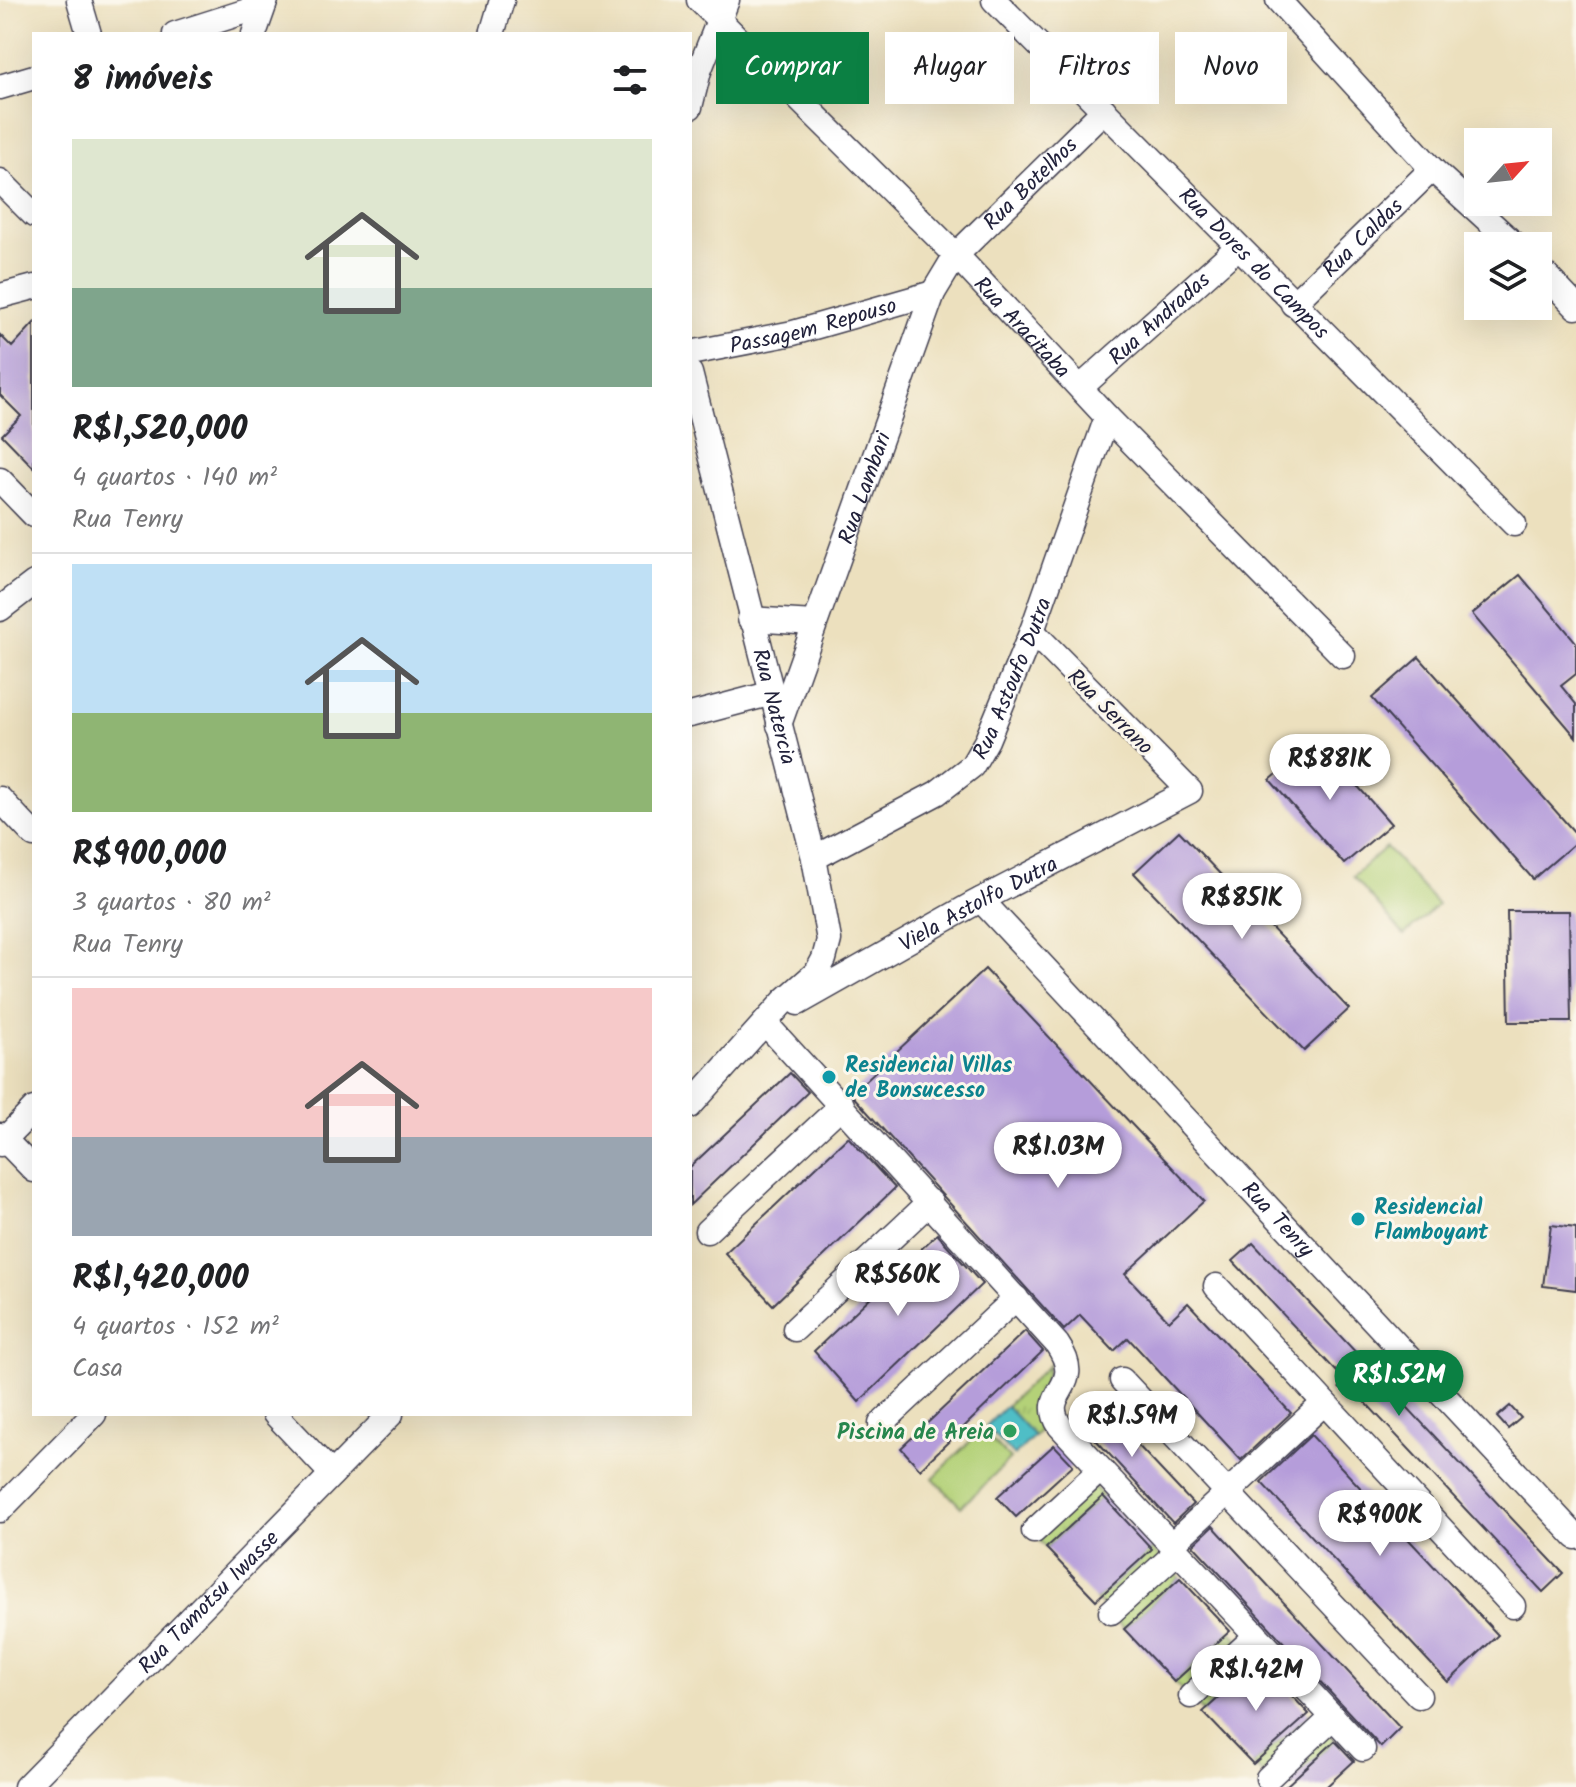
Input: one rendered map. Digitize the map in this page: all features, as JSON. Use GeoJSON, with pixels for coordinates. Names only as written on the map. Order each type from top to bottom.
{"type":"FeatureCollection","features":[{"type":"Feature","properties":{"kind":"street"},"geometry":{"type":"LineString","coordinates":[[79,0],[88,32]]}},
{"type":"Feature","properties":{"kind":"street"},"geometry":{"type":"LineString","coordinates":[[493,32],[502,0]]}},
{"type":"Feature","properties":{"kind":"street","name":"Rua Aracitaba"},"geometry":{"type":"LineString","coordinates":[[699,0],[723,9],[1107,417],[1343,656]]}},
{"type":"Feature","properties":{"kind":"street","name":"Rua Dores do Campos"},"geometry":{"type":"LineString","coordinates":[[994,0],[1514,524]]}},
{"type":"Feature","properties":{"kind":"street"},"geometry":{"type":"LineString","coordinates":[[1278,0],[1432,169],[1501,232]]}},
{"type":"Feature","properties":{"kind":"street"},"geometry":{"type":"LineString","coordinates":[[181,32],[264,3]]}},
{"type":"Feature","properties":{"kind":"street"},"geometry":{"type":"LineString","coordinates":[[255,32],[264,3]]}},
{"type":"Feature","properties":{"kind":"street"},"geometry":{"type":"LineString","coordinates":[[692,101],[723,9]]}},
{"type":"Feature","properties":{"kind":"street"},"geometry":{"type":"LineString","coordinates":[[0,87],[32,78]]}},
{"type":"Feature","properties":{"kind":"street","name":"Rua Botelhos"},"geometry":{"type":"LineString","coordinates":[[956,255],[1104,110]]}},
{"type":"Feature","properties":{"kind":"street","name":"Rua Caldas"},"geometry":{"type":"LineString","coordinates":[[1293,304],[1432,169]]}},
{"type":"Feature","properties":{"kind":"street"},"geometry":{"type":"LineString","coordinates":[[0,181],[32,213]]}},
{"type":"Feature","properties":{"kind":"street","name":"Rua Andradas"},"geometry":{"type":"LineString","coordinates":[[1081,387],[1238,247]]}},
{"type":"Feature","properties":{"kind":"street","name":"Rua Lambari"},"geometry":{"type":"LineString","coordinates":[[779,725],[933,293],[956,255]]}},
{"type":"Feature","properties":{"kind":"street"},"geometry":{"type":"LineString","coordinates":[[1552,282],[1576,307]]}},
{"type":"Feature","properties":{"kind":"street"},"geometry":{"type":"LineString","coordinates":[[0,296],[32,288]]}},
{"type":"Feature","properties":{"kind":"street","name":"Passagem Repouso"},"geometry":{"type":"LineString","coordinates":[[692,353],[793,333],[933,293]]}},
{"type":"Feature","properties":{"kind":"street","name":"Rua Natercia"},"geometry":{"type":"LineString","coordinates":[[692,391],[814,858],[829,940],[817,972],[785,1000],[768,1021]]}},
{"type":"Feature","properties":{"kind":"street","name":"Rua Astoufo Dutra"},"geometry":{"type":"LineString","coordinates":[[814,858],[937,793],[972,766],[987,740],[1032,631],[1107,417]]}},
{"type":"Feature","properties":{"kind":"street"},"geometry":{"type":"LineString","coordinates":[[0,480],[32,513]]}},
{"type":"Feature","properties":{"kind":"street"},"geometry":{"type":"LineString","coordinates":[[0,609],[32,585]]}},
{"type":"Feature","properties":{"kind":"street"},"geometry":{"type":"LineString","coordinates":[[750,619],[814,623]]}},
{"type":"Feature","properties":{"kind":"street","name":"Rua Serrano"},"geometry":{"type":"LineString","coordinates":[[1032,631],[1190,791]]}},
{"type":"Feature","properties":{"kind":"street"},"geometry":{"type":"LineString","coordinates":[[692,714],[769,694]]}},
{"type":"Feature","properties":{"kind":"street","name":"Viela Astolfo Dutra"},"geometry":{"type":"LineString","coordinates":[[768,1021],[981,900],[1190,791]]}},
{"type":"Feature","properties":{"kind":"street"},"geometry":{"type":"LineString","coordinates":[[0,799],[32,833]]}},
{"type":"Feature","properties":{"kind":"street","name":"Rua Tenry"},"geometry":{"type":"LineString","coordinates":[[981,900],[1576,1537]]}},
{"type":"Feature","properties":{"kind":"street"},"geometry":{"type":"LineString","coordinates":[[692,1098],[768,1021],[1065,1354],[1069,1368],[1068,1382],[1053,1401],[1052,1414],[1100,1470],[1363,1749]]}},
{"type":"Feature","properties":{"kind":"street"},"geometry":{"type":"LineString","coordinates":[[707,1231],[842,1105]]}},
{"type":"Feature","properties":{"kind":"street"},"geometry":{"type":"LineString","coordinates":[[32,1111],[1,1139],[32,1168]]}},
{"type":"Feature","properties":{"kind":"street"},"geometry":{"type":"LineString","coordinates":[[795,1329],[930,1202]]}},
{"type":"Feature","properties":{"kind":"street"},"geometry":{"type":"LineString","coordinates":[[1216,1286],[1513,1606]]}},
{"type":"Feature","properties":{"kind":"street"},"geometry":{"type":"LineString","coordinates":[[881,1424],[1016,1298]]}},
{"type":"Feature","properties":{"kind":"street"},"geometry":{"type":"LineString","coordinates":[[1122,1380],[1419,1696]]}},
{"type":"Feature","properties":{"kind":"street"},"geometry":{"type":"LineString","coordinates":[[1111,1612],[1227,1492],[1324,1403]]}},
{"type":"Feature","properties":{"kind":"street"},"geometry":{"type":"LineString","coordinates":[[0,1510],[92,1416]]}},
{"type":"Feature","properties":{"kind":"street"},"geometry":{"type":"LineString","coordinates":[[277,1416],[332,1474]]}},
{"type":"Feature","properties":{"kind":"street","name":"Rua Tamotsu Iwasse"},"geometry":{"type":"LineString","coordinates":[[26,1787],[389,1416]]}},
{"type":"Feature","properties":{"kind":"street"},"geometry":{"type":"LineString","coordinates":[[1034,1531],[1100,1470]]}},
{"type":"Feature","properties":{"kind":"street"},"geometry":{"type":"LineString","coordinates":[[1191,1696],[1256,1636]]}},
{"type":"Feature","properties":{"kind":"street"},"geometry":{"type":"LineString","coordinates":[[1268,1778],[1333,1717]]}},
{"type":"Feature","properties":{"kind":"green space"},"geometry":{"type":"Polygon","coordinates":[[[1386,847],[1438,905],[1404,935],[1353,876],[1386,847]]]}},
{"type":"Feature","properties":{"kind":"green space"},"geometry":{"type":"Polygon","coordinates":[[[1049,1365],[1041,1401],[1048,1422],[1034,1436],[1006,1406],[1049,1365]]]}},
{"type":"Feature","properties":{"kind":"green space"},"geometry":{"type":"Polygon","coordinates":[[[982,1430],[1010,1459],[961,1507],[933,1478],[982,1430]]]}},
{"type":"Feature","properties":{"kind":"green space"},"geometry":{"type":"Polygon","coordinates":[[[1094,1487],[1103,1496],[1046,1548],[1037,1538],[1094,1487]]]}},
{"type":"Feature","properties":{"kind":"green space"},"geometry":{"type":"Polygon","coordinates":[[[1152,1549],[1162,1559],[1106,1610],[1096,1600],[1152,1549]]]}},
{"type":"Feature","properties":{"kind":"green space"},"geometry":{"type":"Polygon","coordinates":[[[1171,1568],[1180,1578],[1124,1629],[1114,1619],[1171,1568]]]}},
{"type":"Feature","properties":{"kind":"green space"},"geometry":{"type":"Polygon","coordinates":[[[1230,1631],[1240,1641],[1184,1692],[1174,1682],[1230,1631]]]}},
{"type":"Feature","properties":{"kind":"green space"},"geometry":{"type":"Polygon","coordinates":[[[1249,1651],[1259,1661],[1203,1712],[1194,1703],[1249,1651]]]}},
{"type":"Feature","properties":{"kind":"green space"},"geometry":{"type":"Polygon","coordinates":[[[1309,1714],[1319,1724],[1264,1775],[1253,1764],[1309,1714]]]}},
{"type":"Feature","properties":{"kind":"green space"},"geometry":{"type":"Polygon","coordinates":[[[1326,1731],[1335,1741],[1285,1787],[1275,1787],[1326,1731]]]}},
{"type":"Feature","properties":{"kind":"water","name":"Piscina de Areia"},"geometry":{"type":"Polygon","coordinates":[[[1006,1406],[1034,1436],[1014,1456],[986,1426],[1006,1406]]]}},
{"type":"Feature","properties":{"kind":"building"},"geometry":{"type":"Polygon","coordinates":[[[32,325],[32,466],[2,435],[21,416],[0,395],[0,335],[12,347],[32,325]]]}},
{"type":"Feature","properties":{"kind":"building"},"geometry":{"type":"Polygon","coordinates":[[[1520,575],[1576,642],[1576,674],[1561,686],[1576,704],[1576,737],[1472,614],[1520,575]]]}},
{"type":"Feature","properties":{"kind":"building"},"geometry":{"type":"Polygon","coordinates":[[[1419,657],[1576,834],[1576,842],[1533,879],[1372,698],[1419,657]]]}},
{"type":"Feature","properties":{"kind":"building"},"geometry":{"type":"Polygon","coordinates":[[[1317,740],[1391,824],[1344,864],[1270,780],[1317,740]]]}},
{"type":"Feature","properties":{"kind":"building"},"geometry":{"type":"Polygon","coordinates":[[[1179,831],[1349,1009],[1304,1051],[1134,873],[1179,831]]]}},
{"type":"Feature","properties":{"kind":"building"},"geometry":{"type":"Polygon","coordinates":[[[1507,911],[1569,911],[1571,1022],[1509,1022],[1507,911]]]}},
{"type":"Feature","properties":{"kind":"building"},"geometry":{"type":"Polygon","coordinates":[[[985,969],[1204,1201],[1125,1274],[1169,1321],[1188,1303],[1291,1413],[1241,1460],[1128,1338],[1114,1351],[1080,1315],[1064,1330],[851,1094],[985,969]]]}},
{"type":"Feature","properties":{"kind":"building"},"geometry":{"type":"Polygon","coordinates":[[[790,1073],[808,1092],[692,1203],[692,1165],[790,1073]]]}},
{"type":"Feature","properties":{"kind":"building"},"geometry":{"type":"Polygon","coordinates":[[[848,1137],[895,1188],[773,1305],[725,1253],[848,1137]]]}},
{"type":"Feature","properties":{"kind":"building"},"geometry":{"type":"Polygon","coordinates":[[[1551,1225],[1576,1228],[1576,1290],[1543,1286],[1551,1225]]]}},
{"type":"Feature","properties":{"kind":"building"},"geometry":{"type":"Polygon","coordinates":[[[937,1234],[982,1284],[859,1402],[814,1351],[937,1234]]]}},
{"type":"Feature","properties":{"kind":"building"},"geometry":{"type":"Polygon","coordinates":[[[1253,1243],[1563,1573],[1543,1592],[1233,1261],[1253,1243]]]}},
{"type":"Feature","properties":{"kind":"building"},"geometry":{"type":"Polygon","coordinates":[[[1025,1331],[1043,1351],[920,1469],[901,1448],[1025,1331]]]}},
{"type":"Feature","properties":{"kind":"building"},"geometry":{"type":"Polygon","coordinates":[[[1090,1394],[1193,1504],[1173,1523],[1071,1413],[1090,1394]]]}},
{"type":"Feature","properties":{"kind":"building"},"geometry":{"type":"Polygon","coordinates":[[[1510,1406],[1521,1418],[1508,1429],[1497,1417],[1510,1406]]]}},
{"type":"Feature","properties":{"kind":"building"},"geometry":{"type":"Polygon","coordinates":[[[1311,1435],[1498,1635],[1448,1682],[1261,1482],[1311,1435]]]}},
{"type":"Feature","properties":{"kind":"building"},"geometry":{"type":"Polygon","coordinates":[[[1054,1445],[1073,1465],[1016,1517],[997,1497],[1054,1445]]]}},
{"type":"Feature","properties":{"kind":"building"},"geometry":{"type":"Polygon","coordinates":[[[1103,1496],[1152,1549],[1096,1600],[1046,1548],[1103,1496]]]}},
{"type":"Feature","properties":{"kind":"building"},"geometry":{"type":"Polygon","coordinates":[[[1213,1526],[1400,1728],[1381,1747],[1193,1545],[1213,1526]]]}},
{"type":"Feature","properties":{"kind":"building"},"geometry":{"type":"Polygon","coordinates":[[[1180,1578],[1230,1631],[1174,1682],[1124,1629],[1180,1578]]]}},
{"type":"Feature","properties":{"kind":"building"},"geometry":{"type":"Polygon","coordinates":[[[1259,1661],[1309,1714],[1253,1764],[1203,1712],[1259,1661]]]}},
{"type":"Feature","properties":{"kind":"building"},"geometry":{"type":"Polygon","coordinates":[[[1335,1741],[1354,1761],[1326,1787],[1285,1787],[1335,1741]]]}},
{"type":"Feature","properties":{"kind":"place","name":"Residencial Villas de Bonsucesso"},"geometry":{"type":"Point","coordinates":[829,1077]}},
{"type":"Feature","properties":{"kind":"place","name":"Residencial Flamboyant"},"geometry":{"type":"Point","coordinates":[1358,1219]}},
{"type":"Feature","properties":{"kind":"place","name":"Piscina de Areia"},"geometry":{"type":"Point","coordinates":[1010,1431]}}]}
